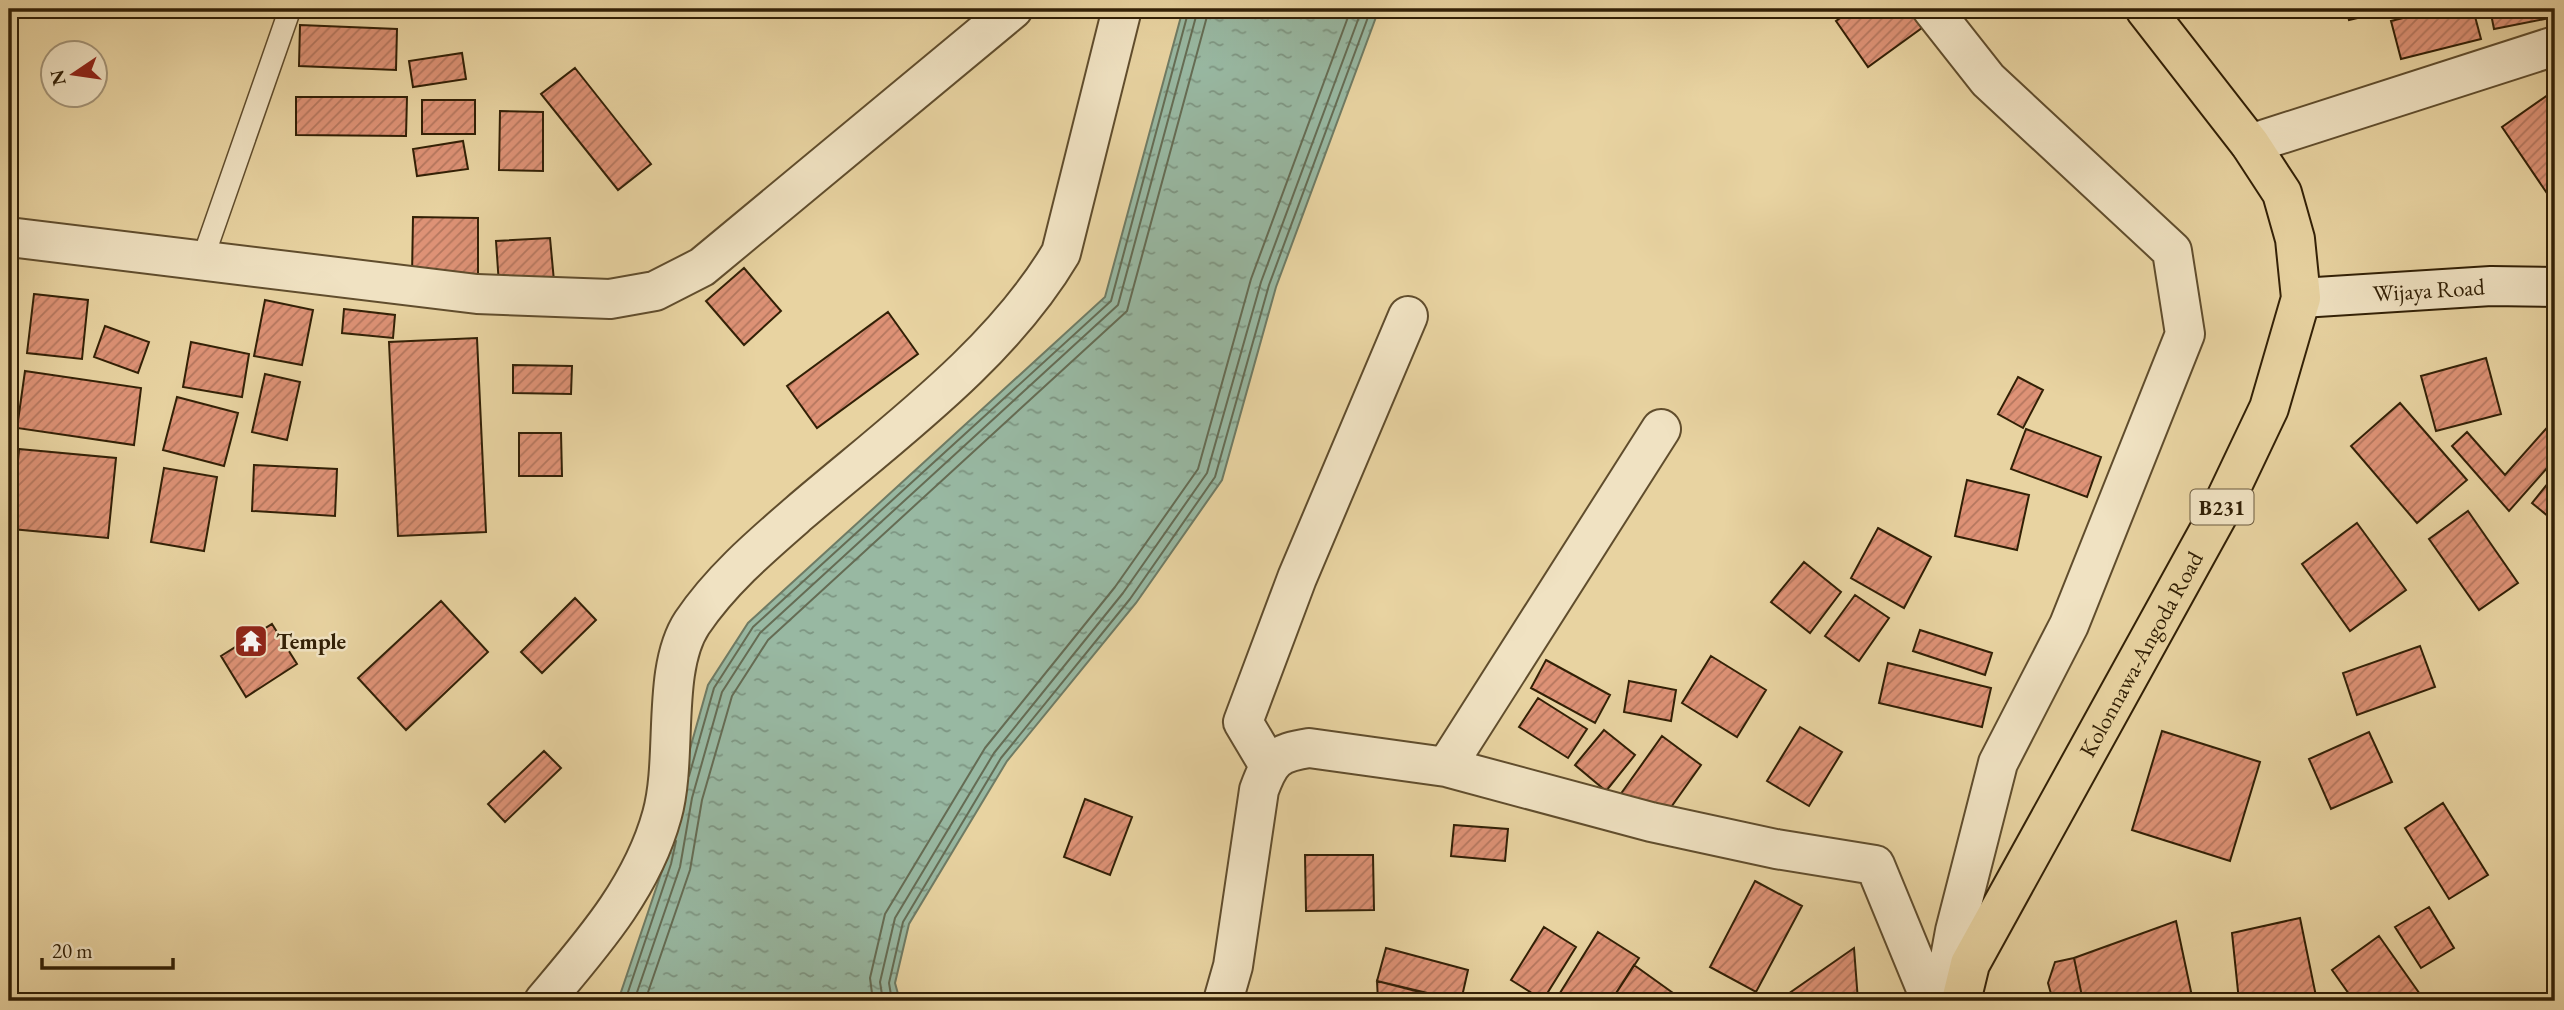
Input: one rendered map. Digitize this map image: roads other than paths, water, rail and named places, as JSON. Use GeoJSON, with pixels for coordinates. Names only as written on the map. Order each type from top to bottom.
{"type":"FeatureCollection","features":[{"type":"Feature","properties":{"kind":"main road","name":"Kolonnawa-Angoda Road"},"geometry":{"type":"LineString","coordinates":[[1961,1001],[1970,964],[2221,509],[2269,408],[2301,298],[2295,239],[2282,193],[2250,144],[2145,9]]}},
{"type":"Feature","properties":{"kind":"street"},"geometry":{"type":"LineString","coordinates":[[9,237],[204,258],[477,294],[610,299],[655,291],[702,267],[1013,9]]}},
{"type":"Feature","properties":{"kind":"street"},"geometry":{"type":"LineString","coordinates":[[544,1001],[603,931],[643,868],[663,814],[670,763],[674,677],[691,625],[724,583],[762,545],[991,346],[1042,285],[1061,253],[1122,9]]}},
{"type":"Feature","properties":{"kind":"street"},"geometry":{"type":"LineString","coordinates":[[1932,9],[1988,80],[2172,251],[2185,334],[2069,625],[1998,763],[1955,931],[1942,1001]]}},
{"type":"Feature","properties":{"kind":"street"},"geometry":{"type":"LineString","coordinates":[[2250,144],[2555,46]]}},
{"type":"Feature","properties":{"kind":"street","name":"Wijaya Road"},"geometry":{"type":"LineString","coordinates":[[2301,298],[2491,286],[2555,287]]}},
{"type":"Feature","properties":{"kind":"street"},"geometry":{"type":"LineString","coordinates":[[1268,764],[1243,722],[1297,578],[1408,316]]}},
{"type":"Feature","properties":{"kind":"street"},"geometry":{"type":"LineString","coordinates":[[1446,767],[1661,429]]}},
{"type":"Feature","properties":{"kind":"street"},"geometry":{"type":"LineString","coordinates":[[1223,1001],[1233,966],[1259,790],[1268,764],[1288,751],[1309,748],[1446,767],[1651,822],[1776,849],[1875,865],[1931,1001]]}},
{"type":"Feature","properties":{"kind":"lane"},"geometry":{"type":"LineString","coordinates":[[204,258],[290,9]]}},
{"type":"Feature","properties":{"kind":"water"},"geometry":{"type":"Polygon","coordinates":[[[1183,9],[1379,9],[1276,287],[1222,480],[1136,603],[1007,761],[909,924],[895,983],[900,1001],[618,1001],[665,862],[677,795],[708,685],[748,623],[1105,297],[1183,9]]]}},
{"type":"Feature","properties":{"kind":"place","name":"Temple"},"geometry":{"type":"Point","coordinates":[251,641]}}]}
